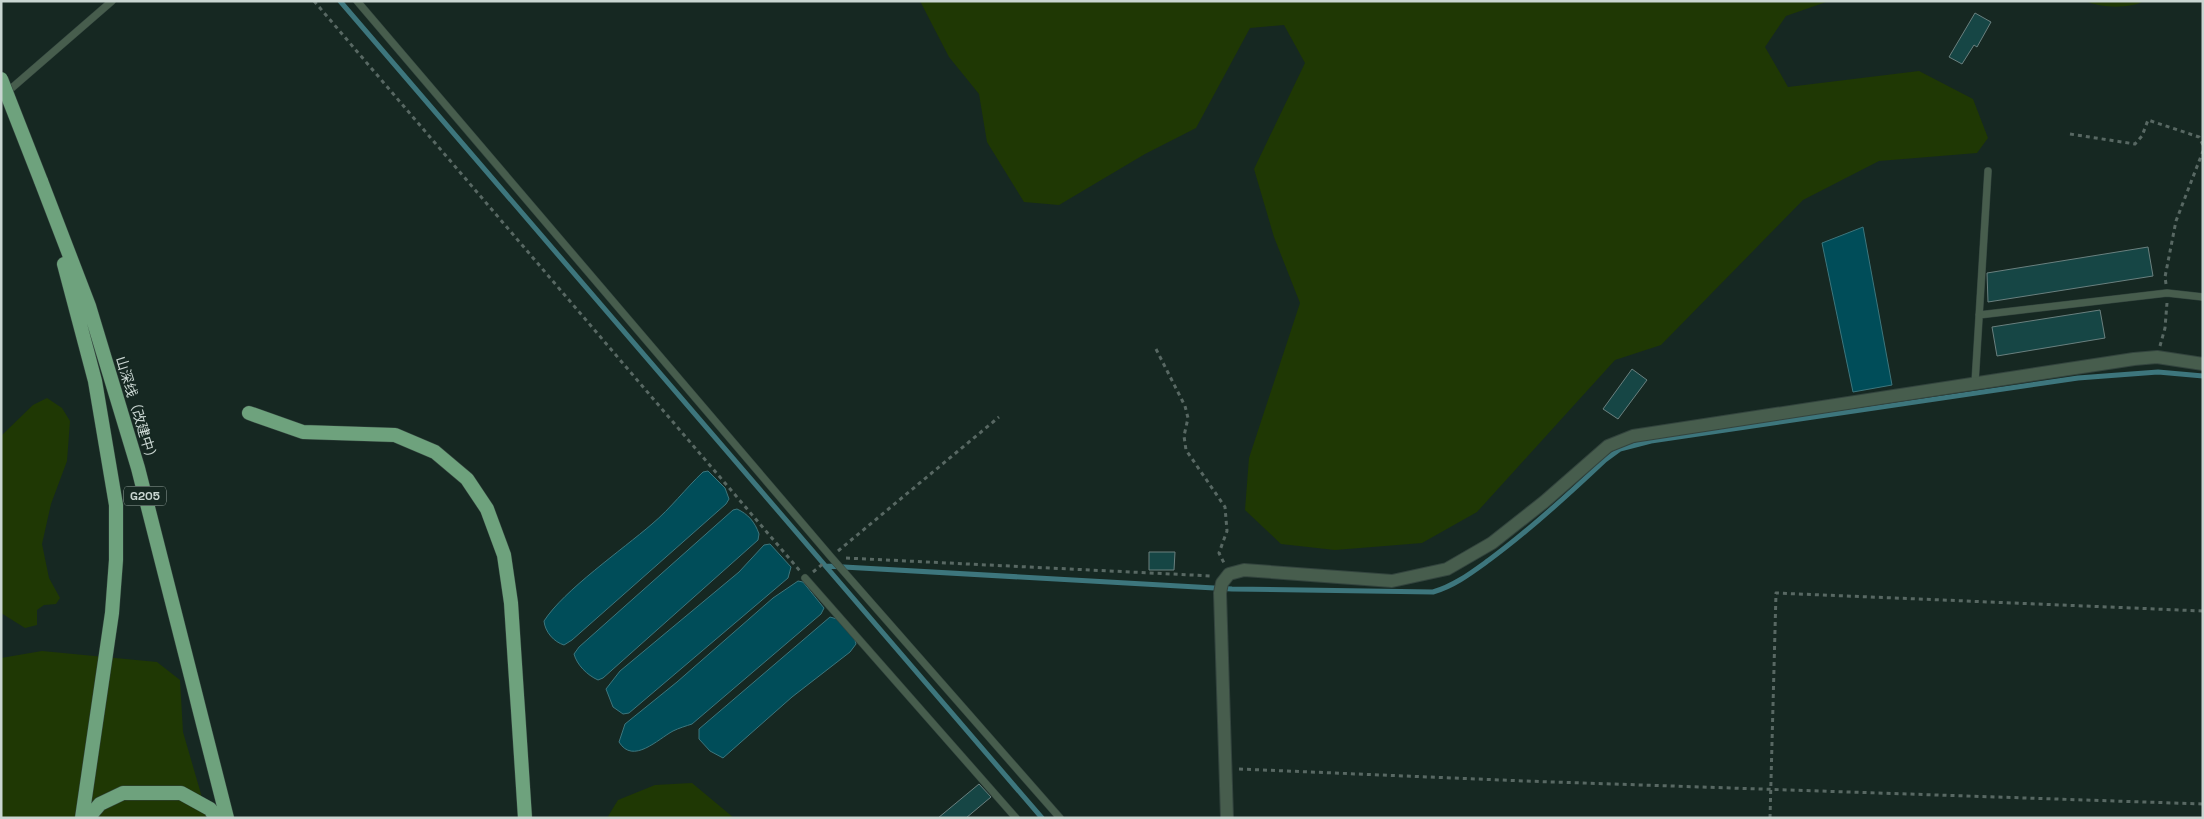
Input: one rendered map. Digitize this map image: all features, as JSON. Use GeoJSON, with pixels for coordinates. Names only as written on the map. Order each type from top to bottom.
{"type":"FeatureCollection","features":[{"type":"Feature","properties":{"kind":"highway","name":"山深线（改建中）"},"geometry":{"type":"LineString","coordinates":[[1,79],[89,306],[138,468],[227,818]]}},
{"type":"Feature","properties":{"kind":"highway"},"geometry":{"type":"LineString","coordinates":[[41,181],[95,381],[116,505],[116,560],[112,614],[82,818]]}},
{"type":"Feature","properties":{"kind":"highway"},"geometry":{"type":"LineString","coordinates":[[249,413],[303,432],[395,435],[435,452],[467,479],[487,509],[504,555],[511,604],[525,818]]}},
{"type":"Feature","properties":{"kind":"highway"},"geometry":{"type":"LineString","coordinates":[[88,818],[100,804],[124,793],[181,794],[210,809],[216,818]]}},
{"type":"Feature","properties":{"kind":"street"},"geometry":{"type":"LineString","coordinates":[[1227,818],[1220,593],[1222,583],[1229,574],[1244,570],[1392,581],[1447,569],[1492,543],[1544,502],[1608,446],[1633,436],[2157,357],[2203,364]]}},
{"type":"Feature","properties":{"kind":"lane"},"geometry":{"type":"LineString","coordinates":[[1,97],[112,1]]}},
{"type":"Feature","properties":{"kind":"lane"},"geometry":{"type":"LineString","coordinates":[[357,1],[831,557],[1060,818]]}},
{"type":"Feature","properties":{"kind":"lane"},"geometry":{"type":"LineString","coordinates":[[1975,383],[1988,171]]}},
{"type":"Feature","properties":{"kind":"lane"},"geometry":{"type":"LineString","coordinates":[[1979,315],[2167,294],[2203,297]]}},
{"type":"Feature","properties":{"kind":"lane"},"geometry":{"type":"LineString","coordinates":[[805,578],[1016,818]]}},
{"type":"Feature","properties":{"kind":"path"},"geometry":{"type":"LineString","coordinates":[[314,1],[805,578],[999,417]]}},
{"type":"Feature","properties":{"kind":"path"},"geometry":{"type":"LineString","coordinates":[[2070,134],[2135,144],[2142,136],[2148,120],[2199,137],[2203,145]]}},
{"type":"Feature","properties":{"kind":"path"},"geometry":{"type":"LineString","coordinates":[[2157,357],[2165,328],[2167,294],[2165,277],[2176,221],[2203,151]]}},
{"type":"Feature","properties":{"kind":"path"},"geometry":{"type":"LineString","coordinates":[[831,557],[1212,576],[1229,574],[1219,553],[1227,531],[1225,508],[1186,450],[1184,436],[1188,418],[1185,406],[1156,348]]}},
{"type":"Feature","properties":{"kind":"path"},"geometry":{"type":"LineString","coordinates":[[1770,818],[1776,593],[2203,611]]}},
{"type":"Feature","properties":{"kind":"path"},"geometry":{"type":"LineString","coordinates":[[1226,769],[2203,804]]}},
{"type":"Feature","properties":{"kind":"green space"},"geometry":{"type":"Polygon","coordinates":[[[920,1],[1829,1],[1786,16],[1765,47],[1788,87],[1919,71],[1973,99],[1988,138],[1977,153],[1879,161],[1803,200],[1661,345],[1615,360],[1477,512],[1422,543],[1335,550],[1281,544],[1245,510],[1249,458],[1300,303],[1274,237],[1254,169],[1305,63],[1284,25],[1250,28],[1196,128],[1145,154],[1059,205],[1024,202],[987,142],[979,94],[949,57],[920,1]]]}},
{"type":"Feature","properties":{"kind":"green space"},"geometry":{"type":"Polygon","coordinates":[[[2086,1],[2144,1],[2138,4],[2115,7],[2086,1]]]}},
{"type":"Feature","properties":{"kind":"green space"},"geometry":{"type":"Polygon","coordinates":[[[47,398],[62,408],[70,421],[67,461],[51,504],[42,544],[49,578],[60,598],[56,604],[44,605],[37,610],[37,625],[25,628],[1,613],[1,436],[33,405],[47,398]]]}},
{"type":"Feature","properties":{"kind":"green space"},"geometry":{"type":"Polygon","coordinates":[[[42,651],[157,662],[180,680],[183,732],[208,818],[1,818],[1,658],[42,651]]]}},
{"type":"Feature","properties":{"kind":"green space"},"geometry":{"type":"Polygon","coordinates":[[[692,783],[734,818],[607,818],[618,800],[655,785],[692,783]]]}},
{"type":"Feature","properties":{"kind":"water"},"geometry":{"type":"Polygon","coordinates":[[[1863,227],[1892,385],[1853,392],[1822,243],[1863,227]]]}},
{"type":"Feature","properties":{"kind":"water"},"geometry":{"type":"Polygon","coordinates":[[[708,471],[725,488],[729,499],[726,504],[572,640],[564,645],[554,639],[548,633],[544,621],[553,609],[594,571],[659,518],[703,472],[708,471]]]}},
{"type":"Feature","properties":{"kind":"water"},"geometry":{"type":"Polygon","coordinates":[[[737,509],[745,513],[753,522],[759,534],[758,540],[603,678],[598,680],[586,672],[577,662],[574,654],[579,647],[733,510],[737,509]]]}},
{"type":"Feature","properties":{"kind":"water"},"geometry":{"type":"Polygon","coordinates":[[[770,544],[791,567],[788,578],[629,713],[623,714],[613,707],[606,689],[620,671],[739,572],[764,545],[770,544]]]}},
{"type":"Feature","properties":{"kind":"water"},"geometry":{"type":"Polygon","coordinates":[[[798,581],[803,582],[824,608],[821,614],[692,724],[673,731],[638,751],[631,751],[619,742],[625,724],[677,682],[773,598],[798,581]]]}},
{"type":"Feature","properties":{"kind":"water"},"geometry":{"type":"Polygon","coordinates":[[[830,617],[837,619],[855,640],[856,644],[850,652],[792,697],[723,758],[710,751],[699,739],[699,729],[830,617]]]}},
{"type":"Feature","properties":{"kind":"building"},"geometry":{"type":"Polygon","coordinates":[[[1975,13],[1991,22],[1977,47],[1974,45],[1962,64],[1949,57],[1975,13]]]}},
{"type":"Feature","properties":{"kind":"building"},"geometry":{"type":"Polygon","coordinates":[[[2148,247],[2153,276],[1988,302],[1987,273],[2148,247]]]}},
{"type":"Feature","properties":{"kind":"building"},"geometry":{"type":"Polygon","coordinates":[[[2100,310],[2105,338],[1997,356],[1992,327],[2100,310]]]}},
{"type":"Feature","properties":{"kind":"building"},"geometry":{"type":"Polygon","coordinates":[[[1632,369],[1647,380],[1618,419],[1603,409],[1632,369]]]}},
{"type":"Feature","properties":{"kind":"building"},"geometry":{"type":"Polygon","coordinates":[[[1149,552],[1175,552],[1174,570],[1149,570],[1149,552]]]}},
{"type":"Feature","properties":{"kind":"building"},"geometry":{"type":"Polygon","coordinates":[[[979,784],[991,797],[966,818],[938,818],[979,784]]]}},
{"type":"Feature","properties":{"kind":"waterway"},"geometry":{"type":"LineString","coordinates":[[340,1],[1042,818]]}},
{"type":"Feature","properties":{"kind":"waterway"},"geometry":{"type":"LineString","coordinates":[[826,566],[1232,589],[1433,592],[1462,579],[1504,549],[1620,449],[1651,441],[2078,378],[2158,372],[2203,376]]}}]}
